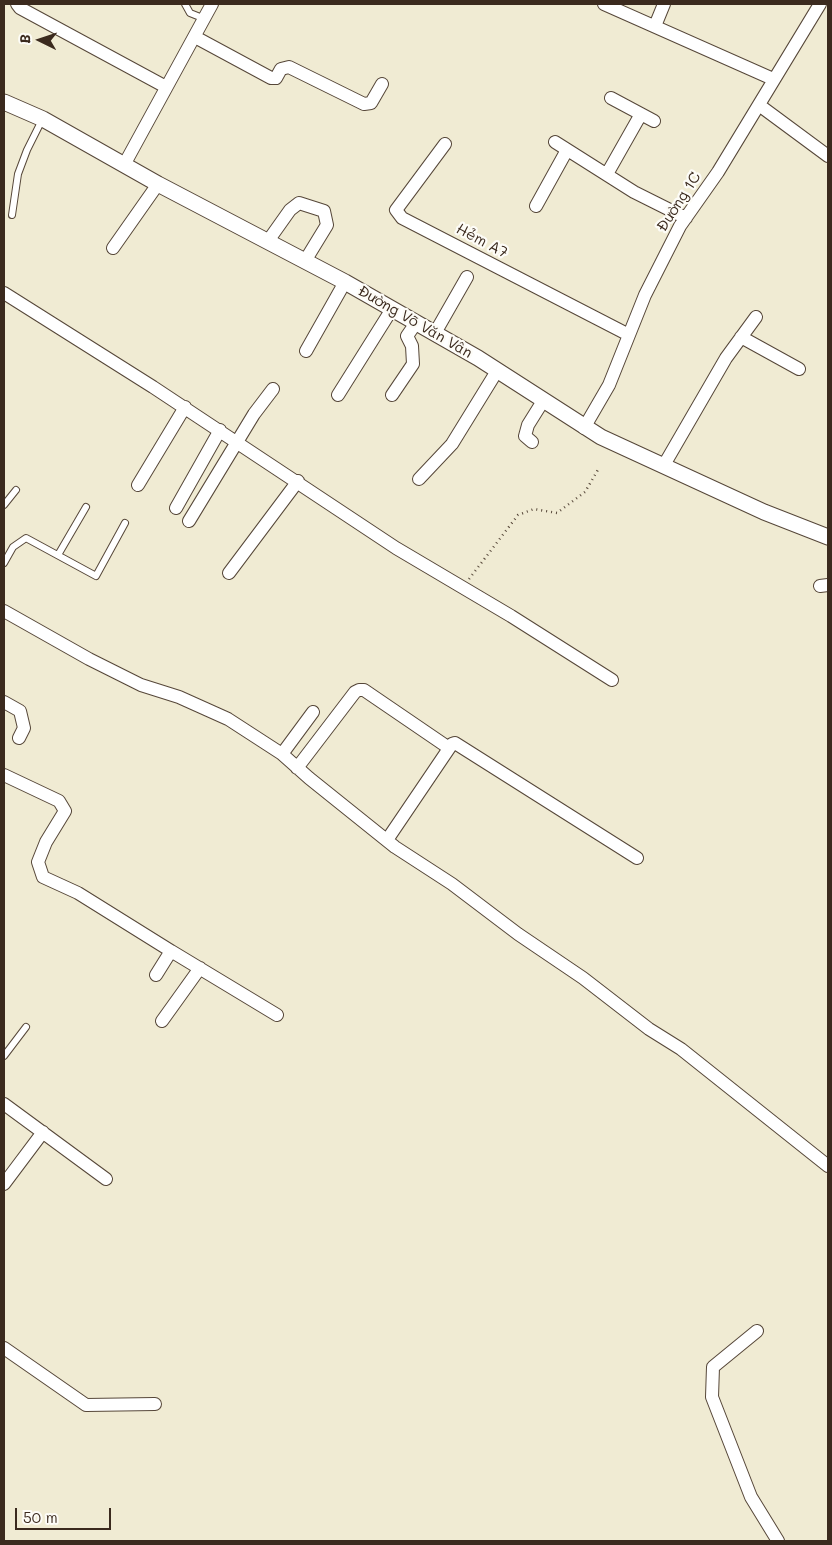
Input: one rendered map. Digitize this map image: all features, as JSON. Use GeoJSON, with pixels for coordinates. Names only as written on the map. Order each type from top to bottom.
{"type":"FeatureCollection","features":[{"type":"Feature","properties":{"kind":"street"},"geometry":{"type":"LineString","coordinates":[[17,4],[20,8],[166,87]]}},
{"type":"Feature","properties":{"kind":"street"},"geometry":{"type":"LineString","coordinates":[[124,164],[212,4]]}},
{"type":"Feature","properties":{"kind":"street"},"geometry":{"type":"LineString","coordinates":[[604,4],[773,79]]}},
{"type":"Feature","properties":{"kind":"street"},"geometry":{"type":"LineString","coordinates":[[654,26],[664,4]]}},
{"type":"Feature","properties":{"kind":"street","name":"Đường 1C"},"geometry":{"type":"LineString","coordinates":[[584,428],[609,385],[645,295],[686,218],[718,172],[820,4]]}},
{"type":"Feature","properties":{"kind":"street"},"geometry":{"type":"LineString","coordinates":[[194,36],[271,78],[276,78],[281,69],[289,67],[364,104],[371,103],[382,84]]}},
{"type":"Feature","properties":{"kind":"street"},"geometry":{"type":"LineString","coordinates":[[611,98],[654,121]]}},
{"type":"Feature","properties":{"kind":"street","name":"Đường Võ Văn Vân"},"geometry":{"type":"LineString","coordinates":[[4,102],[43,119],[158,184],[345,282],[498,371],[584,428],[764,512],[828,537]]}},
{"type":"Feature","properties":{"kind":"street"},"geometry":{"type":"LineString","coordinates":[[759,105],[828,156]]}},
{"type":"Feature","properties":{"kind":"street"},"geometry":{"type":"LineString","coordinates":[[607,174],[641,114]]}},
{"type":"Feature","properties":{"kind":"street"},"geometry":{"type":"LineString","coordinates":[[555,142],[634,192],[686,218]]}},
{"type":"Feature","properties":{"kind":"street","name":"Hẻm A7"},"geometry":{"type":"LineString","coordinates":[[445,144],[396,210],[402,218],[629,335]]}},
{"type":"Feature","properties":{"kind":"street"},"geometry":{"type":"LineString","coordinates":[[536,206],[567,150]]}},
{"type":"Feature","properties":{"kind":"street"},"geometry":{"type":"LineString","coordinates":[[113,248],[158,184]]}},
{"type":"Feature","properties":{"kind":"street"},"geometry":{"type":"LineString","coordinates":[[268,241],[290,210],[300,203],[324,211],[327,225],[305,261]]}},
{"type":"Feature","properties":{"kind":"street"},"geometry":{"type":"LineString","coordinates":[[434,334],[467,277]]}},
{"type":"Feature","properties":{"kind":"street"},"geometry":{"type":"LineString","coordinates":[[306,351],[345,282]]}},
{"type":"Feature","properties":{"kind":"street"},"geometry":{"type":"LineString","coordinates":[[4,293],[239,442],[396,548],[612,680]]}},
{"type":"Feature","properties":{"kind":"street"},"geometry":{"type":"LineString","coordinates":[[338,395],[392,310]]}},
{"type":"Feature","properties":{"kind":"street"},"geometry":{"type":"LineString","coordinates":[[664,465],[705,391],[756,317]]}},
{"type":"Feature","properties":{"kind":"street"},"geometry":{"type":"LineString","coordinates":[[392,395],[413,364],[412,346],[407,336],[416,323]]}},
{"type":"Feature","properties":{"kind":"street"},"geometry":{"type":"LineString","coordinates":[[741,337],[799,370]]}},
{"type":"Feature","properties":{"kind":"street"},"geometry":{"type":"LineString","coordinates":[[419,479],[452,444],[498,371]]}},
{"type":"Feature","properties":{"kind":"street"},"geometry":{"type":"LineString","coordinates":[[189,521],[273,389]]}},
{"type":"Feature","properties":{"kind":"street"},"geometry":{"type":"LineString","coordinates":[[532,442],[525,436],[528,425],[542,401]]}},
{"type":"Feature","properties":{"kind":"street"},"geometry":{"type":"LineString","coordinates":[[138,485],[185,407]]}},
{"type":"Feature","properties":{"kind":"street"},"geometry":{"type":"LineString","coordinates":[[176,508],[220,430]]}},
{"type":"Feature","properties":{"kind":"street"},"geometry":{"type":"LineString","coordinates":[[229,573],[298,481]]}},
{"type":"Feature","properties":{"kind":"street"},"geometry":{"type":"LineString","coordinates":[[4,611],[141,685],[179,697],[228,719],[282,754],[386,840],[452,884],[518,934],[584,978],[649,1029],[681,1050],[828,1166]]}},
{"type":"Feature","properties":{"kind":"street"},"geometry":{"type":"LineString","coordinates":[[297,768],[355,692],[359,690],[364,690],[449,748]]}},
{"type":"Feature","properties":{"kind":"street"},"geometry":{"type":"LineString","coordinates":[[4,702],[20,712],[24,728],[19,738]]}},
{"type":"Feature","properties":{"kind":"street"},"geometry":{"type":"LineString","coordinates":[[282,754],[313,712]]}},
{"type":"Feature","properties":{"kind":"street"},"geometry":{"type":"LineString","coordinates":[[386,840],[449,748],[455,743],[637,858]]}},
{"type":"Feature","properties":{"kind":"street"},"geometry":{"type":"LineString","coordinates":[[4,775],[59,801],[66,811],[46,842],[38,862],[43,877],[78,893],[277,1015]]}},
{"type":"Feature","properties":{"kind":"street"},"geometry":{"type":"LineString","coordinates":[[156,975],[171,951]]}},
{"type":"Feature","properties":{"kind":"street"},"geometry":{"type":"LineString","coordinates":[[162,1021],[200,968]]}},
{"type":"Feature","properties":{"kind":"street"},"geometry":{"type":"LineString","coordinates":[[4,1104],[106,1179]]}},
{"type":"Feature","properties":{"kind":"street"},"geometry":{"type":"LineString","coordinates":[[4,1184],[43,1132]]}},
{"type":"Feature","properties":{"kind":"street"},"geometry":{"type":"LineString","coordinates":[[757,1331],[713,1367],[712,1397],[751,1497],[778,1541]]}},
{"type":"Feature","properties":{"kind":"street"},"geometry":{"type":"LineString","coordinates":[[4,1348],[86,1404],[155,1404]]}},
{"type":"Feature","properties":{"kind":"lane"},"geometry":{"type":"LineString","coordinates":[[185,4],[190,13],[205,19]]}},
{"type":"Feature","properties":{"kind":"lane"},"geometry":{"type":"LineString","coordinates":[[12,215],[18,174],[27,150],[43,119]]}},
{"type":"Feature","properties":{"kind":"lane"},"geometry":{"type":"LineString","coordinates":[[4,506],[16,490]]}},
{"type":"Feature","properties":{"kind":"lane"},"geometry":{"type":"LineString","coordinates":[[58,555],[86,507]]}},
{"type":"Feature","properties":{"kind":"lane"},"geometry":{"type":"LineString","coordinates":[[4,563],[13,547],[26,538],[96,576],[124,523]]}},
{"type":"Feature","properties":{"kind":"lane"},"geometry":{"type":"LineString","coordinates":[[4,1056],[26,1027]]}},
{"type":"Feature","properties":{"kind":"path"},"geometry":{"type":"LineString","coordinates":[[464,588],[474,571],[518,514],[534,509],[557,513],[585,492],[599,468]]}}]}
